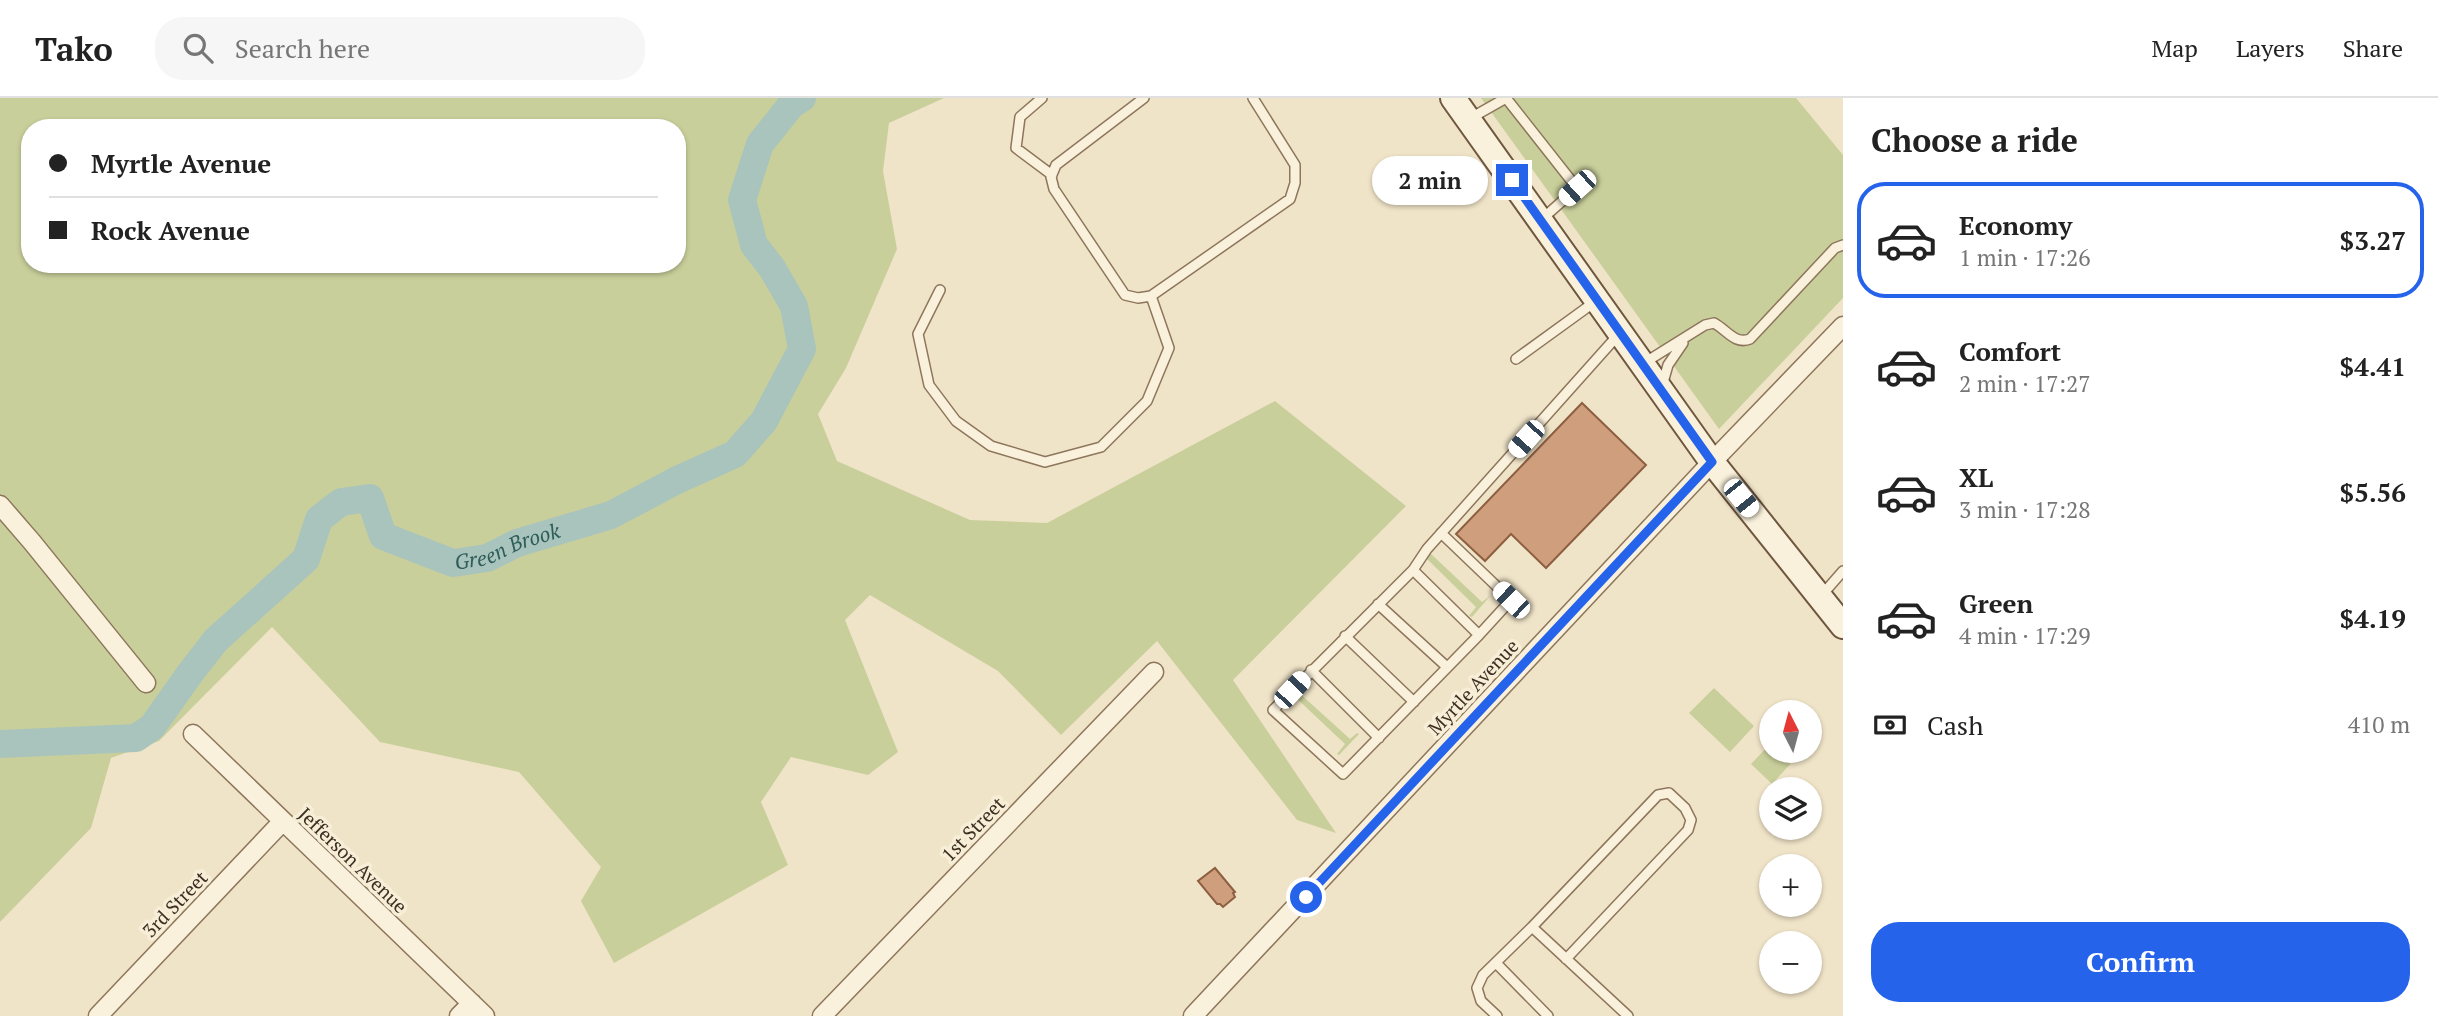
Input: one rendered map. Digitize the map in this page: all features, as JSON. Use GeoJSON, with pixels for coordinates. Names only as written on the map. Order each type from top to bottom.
{"type":"FeatureCollection","features":[{"type":"Feature","properties":{"kind":"street"},"geometry":{"type":"LineString","coordinates":[[1453,98],[1712,462],[1843,626]]}},
{"type":"Feature","properties":{"kind":"street","name":"Myrtle Avenue"},"geometry":{"type":"LineString","coordinates":[[1193,1016],[1843,326]]}},
{"type":"Feature","properties":{"kind":"street"},"geometry":{"type":"LineString","coordinates":[[0,505],[146,684]]}},
{"type":"Feature","properties":{"kind":"street","name":"1st Street"},"geometry":{"type":"LineString","coordinates":[[821,1016],[1154,671]]}},
{"type":"Feature","properties":{"kind":"street","name":"Jefferson Avenue"},"geometry":{"type":"LineString","coordinates":[[192,734],[284,821],[465,1009],[485,1016]]}},
{"type":"Feature","properties":{"kind":"street","name":"3rd Street"},"geometry":{"type":"LineString","coordinates":[[98,1016],[284,821]]}},
{"type":"Feature","properties":{"kind":"lane"},"geometry":{"type":"LineString","coordinates":[[1042,98],[1020,117],[1016,148],[1052,175]]}},
{"type":"Feature","properties":{"kind":"lane"},"geometry":{"type":"LineString","coordinates":[[1144,98],[1056,164],[1052,175],[1054,189],[1125,295],[1138,298],[1151,296],[1290,199],[1295,183],[1294,164],[1252,98]]}},
{"type":"Feature","properties":{"kind":"lane"},"geometry":{"type":"LineString","coordinates":[[1469,119],[1506,98],[1577,188],[1541,220]]}},
{"type":"Feature","properties":{"kind":"lane"},"geometry":{"type":"LineString","coordinates":[[1643,364],[1705,325],[1714,323],[1736,340],[1743,342],[1750,339],[1835,248],[1843,245]]}},
{"type":"Feature","properties":{"kind":"lane"},"geometry":{"type":"LineString","coordinates":[[940,290],[918,334],[929,384],[956,421],[991,446],[1045,462],[1101,447],[1147,401],[1169,348],[1151,296]]}},
{"type":"Feature","properties":{"kind":"lane"},"geometry":{"type":"LineString","coordinates":[[1516,359],[1598,300]]}},
{"type":"Feature","properties":{"kind":"lane"},"geometry":{"type":"LineString","coordinates":[[1441,533],[1511,600],[1343,774],[1273,710],[1413,570],[1441,533],[1620,332]]}},
{"type":"Feature","properties":{"kind":"lane"},"geometry":{"type":"LineString","coordinates":[[1661,389],[1668,365],[1689,336]]}},
{"type":"Feature","properties":{"kind":"lane"},"geometry":{"type":"LineString","coordinates":[[1413,570],[1479,635]]}},
{"type":"Feature","properties":{"kind":"lane"},"geometry":{"type":"LineString","coordinates":[[1820,597],[1843,571]]}},
{"type":"Feature","properties":{"kind":"lane"},"geometry":{"type":"LineString","coordinates":[[1378,604],[1447,667]]}},
{"type":"Feature","properties":{"kind":"lane"},"geometry":{"type":"LineString","coordinates":[[1345,636],[1414,702]]}},
{"type":"Feature","properties":{"kind":"lane"},"geometry":{"type":"LineString","coordinates":[[1311,670],[1379,738]]}},
{"type":"Feature","properties":{"kind":"lane"},"geometry":{"type":"LineString","coordinates":[[1497,1016],[1481,1001],[1477,988],[1483,975],[1658,795],[1669,793],[1685,808],[1690,820],[1688,830],[1566,959]]}},
{"type":"Feature","properties":{"kind":"lane"},"geometry":{"type":"LineString","coordinates":[[1532,927],[1628,1016]]}},
{"type":"Feature","properties":{"kind":"lane"},"geometry":{"type":"LineString","coordinates":[[1496,963],[1548,1016]]}},
{"type":"Feature","properties":{"kind":"green space"},"geometry":{"type":"Polygon","coordinates":[[[0,98],[944,98],[889,123],[883,171],[897,249],[846,368],[818,414],[837,461],[970,520],[1047,523],[1275,401],[1406,506],[1233,680],[1336,833],[1297,820],[1157,641],[1061,735],[998,671],[870,595],[845,620],[898,752],[868,775],[791,757],[761,802],[788,865],[614,963],[581,901],[601,867],[519,772],[380,742],[272,627],[159,741],[111,758],[91,828],[0,922],[0,98]]]}},
{"type":"Feature","properties":{"kind":"green space"},"geometry":{"type":"Polygon","coordinates":[[[1481,98],[1796,98],[1843,155],[1843,298],[1719,429],[1481,98]]]}},
{"type":"Feature","properties":{"kind":"green space"},"geometry":{"type":"Polygon","coordinates":[[[1429,552],[1482,602],[1491,595],[1472,617],[1469,616],[1476,607],[1424,556],[1429,552]]]}},
{"type":"Feature","properties":{"kind":"green space"},"geometry":{"type":"Polygon","coordinates":[[[1714,688],[1754,726],[1730,752],[1689,713],[1714,688]]]}},
{"type":"Feature","properties":{"kind":"green space"},"geometry":{"type":"Polygon","coordinates":[[[1296,690],[1350,739],[1359,734],[1339,755],[1337,754],[1345,744],[1293,695],[1296,690]]]}},
{"type":"Feature","properties":{"kind":"green space"},"geometry":{"type":"Polygon","coordinates":[[[1759,756],[1759,763],[1791,763],[1778,777],[1765,777],[1751,764],[1759,756]]]}},
{"type":"Feature","properties":{"kind":"building"},"geometry":{"type":"Polygon","coordinates":[[[1582,403],[1646,465],[1546,568],[1511,534],[1485,561],[1456,534],[1582,403]]]}},
{"type":"Feature","properties":{"kind":"building"},"geometry":{"type":"Polygon","coordinates":[[[1215,868],[1235,892],[1235,897],[1223,907],[1217,904],[1198,881],[1215,868]]]}},
{"type":"Feature","properties":{"kind":"waterway","name":"Green Brook"},"geometry":{"type":"LineString","coordinates":[[0,744],[136,738],[152,727],[216,640],[306,559],[319,519],[341,502],[370,498],[383,536],[453,563],[487,558],[517,543],[611,515],[677,480],[735,454],[764,421],[802,349],[794,306],[772,268],[754,245],[742,200],[760,144],[791,105],[802,98]]}},
{"type":"Feature","properties":{"kind":"route"},"geometry":{"type":"LineString","coordinates":[[1306,897],[1712,462],[1512,180]]}}]}
